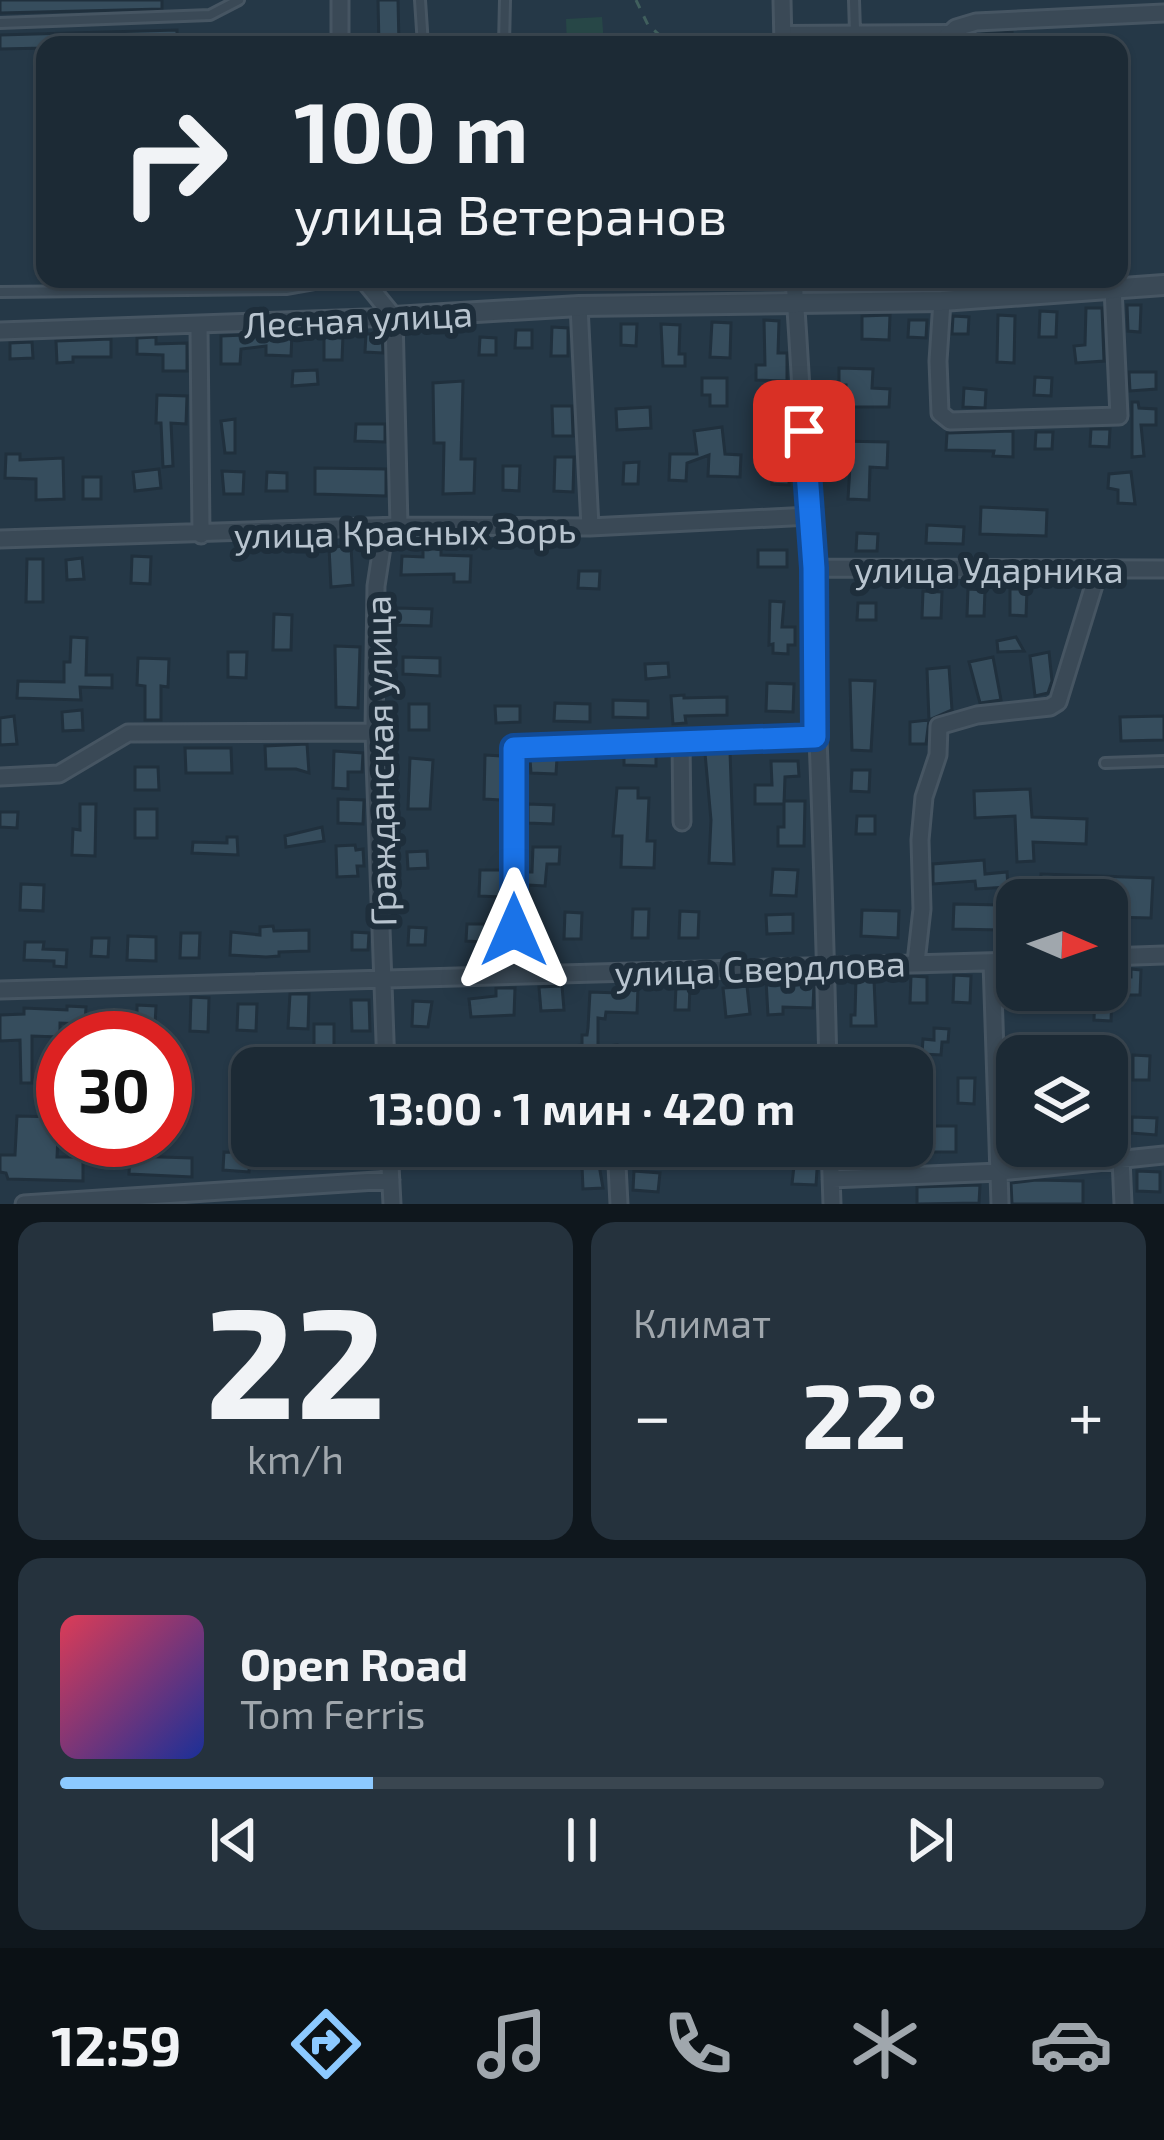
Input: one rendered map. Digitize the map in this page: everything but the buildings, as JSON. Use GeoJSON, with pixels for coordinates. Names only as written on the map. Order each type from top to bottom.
{"type":"FeatureCollection","features":[{"type":"Feature","properties":{"kind":"street"},"geometry":{"type":"LineString","coordinates":[[340,0],[340,36]]}},
{"type":"Feature","properties":{"kind":"street"},"geometry":{"type":"LineString","coordinates":[[782,0],[783,36]]}},
{"type":"Feature","properties":{"kind":"street"},"geometry":{"type":"LineString","coordinates":[[947,36],[976,22],[1080,8],[1164,13]]}},
{"type":"Feature","properties":{"kind":"street","name":"Лесная улица"},"geometry":{"type":"LineString","coordinates":[[1128,287],[1164,285]]}},
{"type":"Feature","properties":{"kind":"street"},"geometry":{"type":"LineString","coordinates":[[370,288],[394,317]]}},
{"type":"Feature","properties":{"kind":"street"},"geometry":{"type":"LineString","coordinates":[[795,288],[814,568],[815,737],[828,1047]]}},
{"type":"Feature","properties":{"kind":"street"},"geometry":{"type":"LineString","coordinates":[[942,301],[940,413],[950,422],[1120,416],[1113,288]]}},
{"type":"Feature","properties":{"kind":"street","name":"Лесная улица"},"geometry":{"type":"LineString","coordinates":[[0,331],[579,306],[942,301],[1113,288]]}},
{"type":"Feature","properties":{"kind":"street"},"geometry":{"type":"LineString","coordinates":[[579,306],[590,527]]}},
{"type":"Feature","properties":{"kind":"street","name":"Гражданская улица"},"geometry":{"type":"LineString","coordinates":[[385,1047],[374,732],[376,586],[382,547],[399,526],[394,317]]}},
{"type":"Feature","properties":{"kind":"street","name":"Лесная улица"},"geometry":{"type":"LineString","coordinates":[[199,326],[201,535]]}},
{"type":"Feature","properties":{"kind":"street","name":"улица Красных Зорь"},"geometry":{"type":"LineString","coordinates":[[0,538],[399,526],[590,527],[810,516]]}},
{"type":"Feature","properties":{"kind":"street","name":"улица Ударника"},"geometry":{"type":"LineString","coordinates":[[814,568],[1164,568]]}},
{"type":"Feature","properties":{"kind":"street"},"geometry":{"type":"LineString","coordinates":[[916,962],[924,797],[938,755],[939,726],[1058,702],[1099,569]]}},
{"type":"Feature","properties":{"kind":"street"},"geometry":{"type":"LineString","coordinates":[[0,777],[59,774],[128,734],[374,732]]}},
{"type":"Feature","properties":{"kind":"street"},"geometry":{"type":"LineString","coordinates":[[514,975],[514,748],[815,737]]}},
{"type":"Feature","properties":{"kind":"street"},"geometry":{"type":"LineString","coordinates":[[681,741],[682,822]]}},
{"type":"Feature","properties":{"kind":"street"},"geometry":{"type":"LineString","coordinates":[[1128,956],[1164,955]]}},
{"type":"Feature","properties":{"kind":"street"},"geometry":{"type":"LineString","coordinates":[[992,962],[1000,1204]]}},
{"type":"Feature","properties":{"kind":"street","name":"улица Свердлова"},"geometry":{"type":"LineString","coordinates":[[0,990],[996,962]]}},
{"type":"Feature","properties":{"kind":"street"},"geometry":{"type":"LineString","coordinates":[[1128,1158],[1164,1155]]}},
{"type":"Feature","properties":{"kind":"street"},"geometry":{"type":"LineString","coordinates":[[390,1167],[392,1204]]}},
{"type":"Feature","properties":{"kind":"street"},"geometry":{"type":"LineString","coordinates":[[617,1167],[620,1204]]}},
{"type":"Feature","properties":{"kind":"street"},"geometry":{"type":"LineString","coordinates":[[831,1167],[832,1204]]}},
{"type":"Feature","properties":{"kind":"street"},"geometry":{"type":"LineString","coordinates":[[831,1179],[1047,1167]]}},
{"type":"Feature","properties":{"kind":"street"},"geometry":{"type":"LineString","coordinates":[[1122,1167],[1124,1204]]}},
{"type":"Feature","properties":{"kind":"street"},"geometry":{"type":"LineString","coordinates":[[24,1204],[391,1180]]}},
{"type":"Feature","properties":{"kind":"lane"},"geometry":{"type":"LineString","coordinates":[[0,23],[210,15],[222,4],[239,0]]}},
{"type":"Feature","properties":{"kind":"lane"},"geometry":{"type":"LineString","coordinates":[[420,0],[422,36]]}},
{"type":"Feature","properties":{"kind":"lane"},"geometry":{"type":"LineString","coordinates":[[504,36],[506,0]]}},
{"type":"Feature","properties":{"kind":"lane"},"geometry":{"type":"LineString","coordinates":[[854,0],[856,31]]}},
{"type":"Feature","properties":{"kind":"lane"},"geometry":{"type":"LineString","coordinates":[[804,36],[954,29]]}},
{"type":"Feature","properties":{"kind":"lane"},"geometry":{"type":"LineString","coordinates":[[0,292],[293,288]]}},
{"type":"Feature","properties":{"kind":"lane"},"geometry":{"type":"LineString","coordinates":[[1105,763],[1164,761]]}},
{"type":"Feature","properties":{"kind":"path"},"geometry":{"type":"LineString","coordinates":[[636,0],[648,25],[660,36]]}},
{"type":"Feature","properties":{"kind":"green space"},"geometry":{"type":"Polygon","coordinates":[[[602,17],[603,36],[567,36],[566,19],[602,17]]]}},
{"type":"Feature","properties":{"kind":"route"},"geometry":{"type":"LineString","coordinates":[[514,930],[514,748],[815,737],[814,568],[804,431]]}}]}
